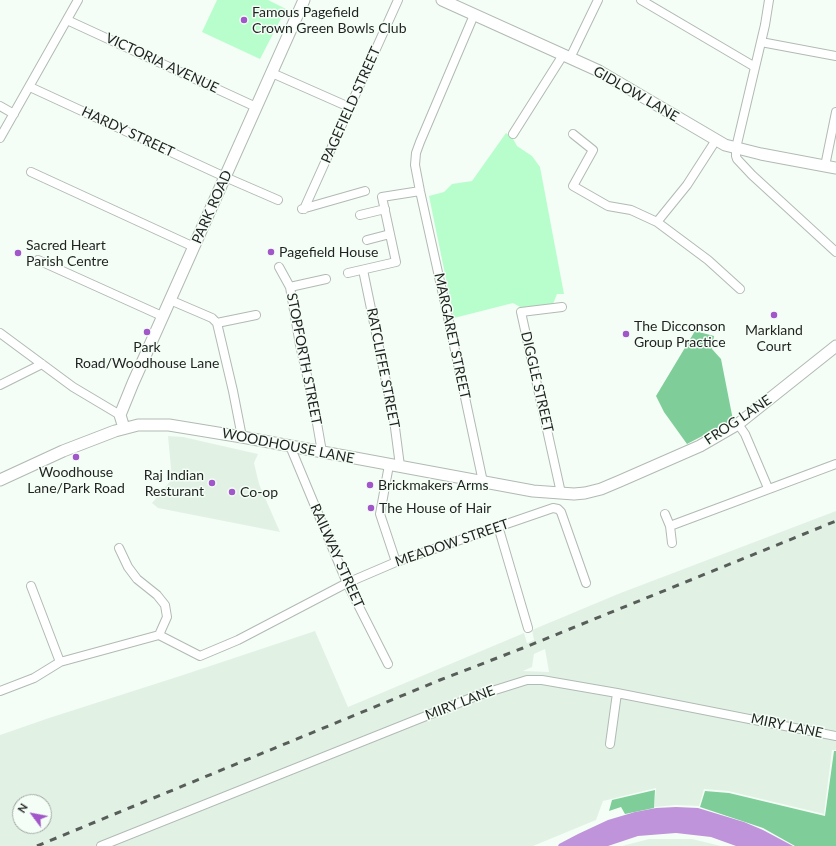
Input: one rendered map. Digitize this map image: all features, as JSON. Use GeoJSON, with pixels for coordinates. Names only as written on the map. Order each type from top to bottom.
{"type":"FeatureCollection","features":[{"type":"Feature","properties":{"kind":"street"},"geometry":{"type":"LineString","coordinates":[[0,138],[78,0]]}},
{"type":"Feature","properties":{"kind":"street","name":"PARK ROAD"},"geometry":{"type":"LineString","coordinates":[[120,415],[162,316],[304,0]]}},
{"type":"Feature","properties":{"kind":"street","name":"PAGEFIELD STREET"},"geometry":{"type":"LineString","coordinates":[[365,192],[302,209],[398,0]]}},
{"type":"Feature","properties":{"kind":"street","name":"GIDLOW LANE"},"geometry":{"type":"LineString","coordinates":[[442,0],[599,71],[726,146],[836,168]]}},
{"type":"Feature","properties":{"kind":"street"},"geometry":{"type":"LineString","coordinates":[[513,134],[566,56],[598,0]]}},
{"type":"Feature","properties":{"kind":"street"},"geometry":{"type":"LineString","coordinates":[[641,0],[755,67]]}},
{"type":"Feature","properties":{"kind":"street"},"geometry":{"type":"LineString","coordinates":[[769,0],[761,42],[736,148],[737,159],[836,252]]}},
{"type":"Feature","properties":{"kind":"street","name":"MARGARET STREET"},"geometry":{"type":"LineString","coordinates":[[474,15],[416,153],[415,165],[483,482]]}},
{"type":"Feature","properties":{"kind":"street","name":"VICTORIA AVENUE"},"geometry":{"type":"LineString","coordinates":[[67,20],[256,107]]}},
{"type":"Feature","properties":{"kind":"street"},"geometry":{"type":"LineString","coordinates":[[761,42],[836,56]]}},
{"type":"Feature","properties":{"kind":"street"},"geometry":{"type":"LineString","coordinates":[[272,73],[349,107]]}},
{"type":"Feature","properties":{"kind":"street","name":"HARDY STREET"},"geometry":{"type":"LineString","coordinates":[[30,87],[278,200]]}},
{"type":"Feature","properties":{"kind":"street"},"geometry":{"type":"LineString","coordinates":[[0,106],[14,114]]}},
{"type":"Feature","properties":{"kind":"street"},"geometry":{"type":"LineString","coordinates":[[825,166],[836,112]]}},
{"type":"Feature","properties":{"kind":"street"},"geometry":{"type":"LineString","coordinates":[[573,134],[593,150],[574,186],[608,206],[631,210],[657,222],[708,260],[740,290]]}},
{"type":"Feature","properties":{"kind":"street"},"geometry":{"type":"LineString","coordinates":[[657,222],[687,185],[716,140]]}},
{"type":"Feature","properties":{"kind":"street"},"geometry":{"type":"LineString","coordinates":[[30,172],[194,246]]}},
{"type":"Feature","properties":{"kind":"street"},"geometry":{"type":"LineString","coordinates":[[348,273],[396,262],[382,197],[420,191]]}},
{"type":"Feature","properties":{"kind":"street"},"geometry":{"type":"LineString","coordinates":[[360,215],[385,209]]}},
{"type":"Feature","properties":{"kind":"street"},"geometry":{"type":"LineString","coordinates":[[367,240],[390,234]]}},
{"type":"Feature","properties":{"kind":"street"},"geometry":{"type":"LineString","coordinates":[[38,260],[162,316]]}},
{"type":"Feature","properties":{"kind":"street","name":"STOPFORTH STREET"},"geometry":{"type":"LineString","coordinates":[[279,267],[290,287],[300,345],[314,406],[322,452]]}},
{"type":"Feature","properties":{"kind":"street","name":"RATCLIFFE STREET"},"geometry":{"type":"LineString","coordinates":[[363,270],[394,420],[400,466]]}},
{"type":"Feature","properties":{"kind":"street"},"geometry":{"type":"LineString","coordinates":[[290,287],[326,279]]}},
{"type":"Feature","properties":{"kind":"street"},"geometry":{"type":"LineString","coordinates":[[170,300],[212,318],[217,323],[242,437]]}},
{"type":"Feature","properties":{"kind":"street","name":"DIGGLE STREET"},"geometry":{"type":"LineString","coordinates":[[561,493],[521,312],[562,307]]}},
{"type":"Feature","properties":{"kind":"street"},"geometry":{"type":"LineString","coordinates":[[217,323],[256,315]]}},
{"type":"Feature","properties":{"kind":"street"},"geometry":{"type":"LineString","coordinates":[[0,333],[73,386],[120,415],[124,428]]}},
{"type":"Feature","properties":{"kind":"street","name":"FROG LANE"},"geometry":{"type":"LineString","coordinates":[[585,493],[620,481],[700,446],[738,424],[836,346]]}},
{"type":"Feature","properties":{"kind":"street"},"geometry":{"type":"LineString","coordinates":[[0,385],[42,364]]}},
{"type":"Feature","properties":{"kind":"street"},"geometry":{"type":"LineString","coordinates":[[738,424],[745,434],[768,488]]}},
{"type":"Feature","properties":{"kind":"street","name":"WOODHOUSE LANE"},"geometry":{"type":"LineString","coordinates":[[0,479],[63,451],[124,428],[145,425],[169,425],[242,437],[533,491],[574,494],[585,493]]}},
{"type":"Feature","properties":{"kind":"street","name":"RAILWAY STREET"},"geometry":{"type":"LineString","coordinates":[[290,446],[347,583],[388,664]]}},
{"type":"Feature","properties":{"kind":"street"},"geometry":{"type":"LineString","coordinates":[[670,526],[712,509],[740,501],[768,488],[836,464]]}},
{"type":"Feature","properties":{"kind":"street"},"geometry":{"type":"LineString","coordinates":[[389,465],[380,514],[396,562]]}},
{"type":"Feature","properties":{"kind":"street","name":"MEADOW STREET"},"geometry":{"type":"LineString","coordinates":[[159,635],[200,656],[238,640],[347,583],[396,562],[554,508],[561,512],[586,583]]}},
{"type":"Feature","properties":{"kind":"street"},"geometry":{"type":"LineString","coordinates":[[665,514],[670,526],[672,543]]}},
{"type":"Feature","properties":{"kind":"street"},"geometry":{"type":"LineString","coordinates":[[498,526],[528,628]]}},
{"type":"Feature","properties":{"kind":"street"},"geometry":{"type":"LineString","coordinates":[[0,691],[34,678],[60,662],[159,635],[167,617],[165,605],[157,595],[137,579],[128,567],[119,548]]}},
{"type":"Feature","properties":{"kind":"street"},"geometry":{"type":"LineString","coordinates":[[31,586],[60,662]]}},
{"type":"Feature","properties":{"kind":"street","name":"MIRY LANE"},"geometry":{"type":"LineString","coordinates":[[101,846],[476,696],[527,680],[542,680],[617,693],[836,736]]}},
{"type":"Feature","properties":{"kind":"street"},"geometry":{"type":"LineString","coordinates":[[610,744],[617,693]]}},
{"type":"Feature","properties":{"kind":"shaded area"},"geometry":{"type":"Polygon","coordinates":[[[168,436],[183,437],[258,454],[254,463],[259,484],[280,532],[158,508],[152,503],[172,479],[168,436]]]}},
{"type":"Feature","properties":{"kind":"shaded area"},"geometry":{"type":"Polygon","coordinates":[[[836,511],[836,750],[832,750],[824,814],[728,791],[704,789],[699,806],[676,805],[654,807],[656,788],[603,801],[596,820],[533,846],[0,846],[0,735],[315,631],[348,707],[524,633],[527,643],[534,640],[532,630],[618,594],[836,511]],[[545,649],[534,654],[532,667],[523,671],[549,672],[545,649]]]}},
{"type":"Feature","properties":{"kind":"shaded area"},"geometry":{"type":"Polygon","coordinates":[[[656,808],[698,808],[744,822],[793,846],[736,846],[711,837],[676,833],[638,836],[608,846],[558,846],[559,844],[578,834],[608,820],[635,812],[656,808]]]}},
{"type":"Feature","properties":{"kind":"shaded area"},"geometry":{"type":"Polygon","coordinates":[[[649,839],[692,839],[721,846],[622,846],[649,839]]]}},
{"type":"Feature","properties":{"kind":"green space","name":"Famous Pagefield Crown Green Bowls Club"},"geometry":{"type":"Polygon","coordinates":[[[217,0],[268,0],[286,9],[260,59],[202,32],[217,0]]]}},
{"type":"Feature","properties":{"kind":"green space"},"geometry":{"type":"Polygon","coordinates":[[[506,133],[512,137],[517,146],[532,156],[540,167],[564,294],[557,294],[553,304],[522,308],[513,303],[454,318],[429,196],[444,192],[452,184],[472,181],[506,133]]]}},
{"type":"Feature","properties":{"kind":"green space"},"geometry":{"type":"Polygon","coordinates":[[[695,331],[714,336],[712,349],[721,359],[733,420],[687,444],[664,412],[656,396],[695,331]]]}},
{"type":"Feature","properties":{"kind":"green space"},"geometry":{"type":"Polygon","coordinates":[[[834,751],[836,751],[836,846],[795,846],[763,828],[700,807],[705,791],[729,793],[825,816],[834,751]]]}},
{"type":"Feature","properties":{"kind":"green space"},"geometry":{"type":"Polygon","coordinates":[[[655,790],[654,808],[625,814],[621,807],[609,811],[612,800],[655,790]]]}},
{"type":"Feature","properties":{"kind":"railway"},"geometry":{"type":"LineString","coordinates":[[37,846],[440,680],[523,648],[836,521]]}},
{"type":"Feature","properties":{"kind":"place","name":"Famous Pagefield Crown Green Bowls Club"},"geometry":{"type":"Point","coordinates":[244,20]}},
{"type":"Feature","properties":{"kind":"place","name":"Pagefield House"},"geometry":{"type":"Point","coordinates":[271,252]}},
{"type":"Feature","properties":{"kind":"place","name":"Sacred Heart Parish Centre"},"geometry":{"type":"Point","coordinates":[18,253]}},
{"type":"Feature","properties":{"kind":"place","name":"Markland Court"},"geometry":{"type":"Point","coordinates":[774,315]}},
{"type":"Feature","properties":{"kind":"place","name":"Park Road/Woodhouse Lane"},"geometry":{"type":"Point","coordinates":[147,332]}},
{"type":"Feature","properties":{"kind":"place","name":"The Dicconson Group Practice"},"geometry":{"type":"Point","coordinates":[626,334]}},
{"type":"Feature","properties":{"kind":"place","name":"Woodhouse Lane/Park Road"},"geometry":{"type":"Point","coordinates":[76,457]}},
{"type":"Feature","properties":{"kind":"place","name":"Raj Indian Resturant"},"geometry":{"type":"Point","coordinates":[212,483]}},
{"type":"Feature","properties":{"kind":"place","name":"Brickmakers Arms"},"geometry":{"type":"Point","coordinates":[370,485]}},
{"type":"Feature","properties":{"kind":"place","name":"Co-op"},"geometry":{"type":"Point","coordinates":[232,492]}},
{"type":"Feature","properties":{"kind":"place","name":"The House of Hair"},"geometry":{"type":"Point","coordinates":[371,508]}}]}
